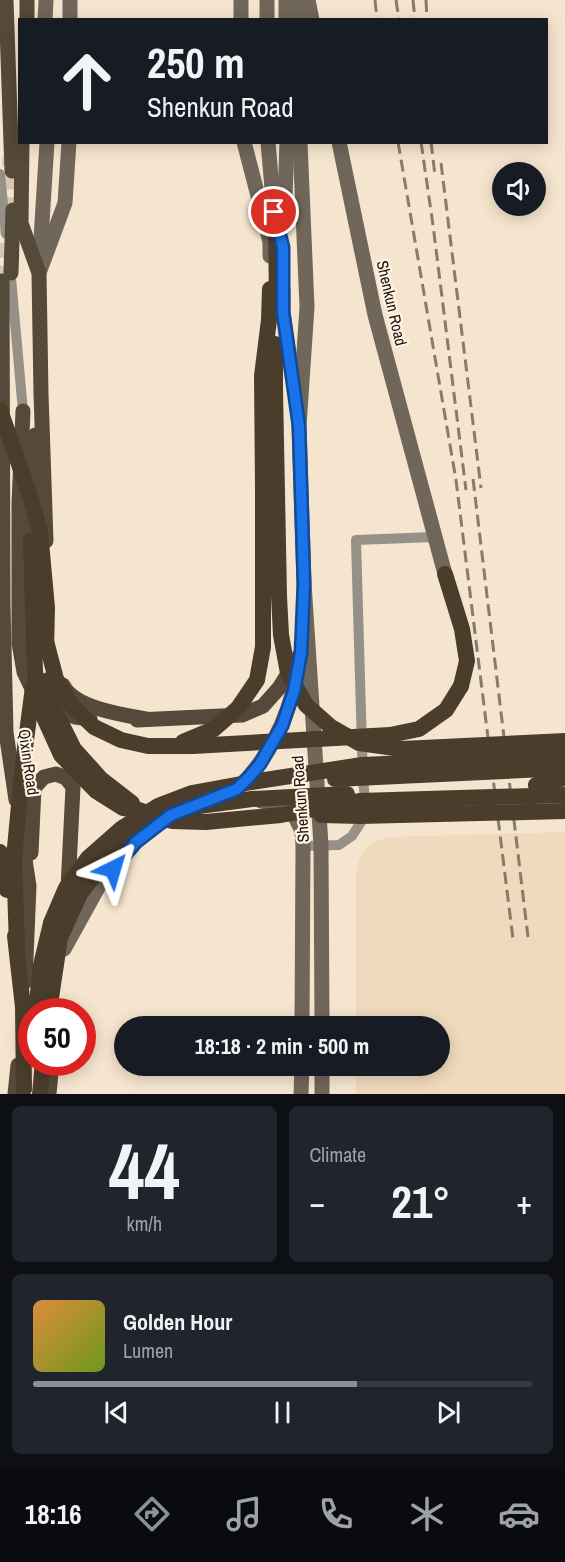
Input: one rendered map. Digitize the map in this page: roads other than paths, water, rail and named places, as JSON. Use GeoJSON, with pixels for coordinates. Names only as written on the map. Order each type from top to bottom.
{"type":"FeatureCollection","features":[{"type":"Feature","properties":{"kind":"highway"},"geometry":{"type":"LineString","coordinates":[[276,223],[277,304],[274,390],[279,596],[281,635],[288,673],[306,705],[331,727],[359,743],[402,749],[565,741]]}},
{"type":"Feature","properties":{"kind":"highway"},"geometry":{"type":"LineString","coordinates":[[270,289],[275,324]]}},
{"type":"Feature","properties":{"kind":"highway"},"geometry":{"type":"LineString","coordinates":[[173,746],[214,729],[238,708],[257,680],[263,648],[262,376],[269,320],[270,289]]}},
{"type":"Feature","properties":{"kind":"highway"},"geometry":{"type":"LineString","coordinates":[[0,410],[40,531],[47,608],[46,670],[54,709],[74,749],[100,780],[129,800],[139,810]]}},
{"type":"Feature","properties":{"kind":"highway"},"geometry":{"type":"LineString","coordinates":[[31,540],[35,672],[42,713],[61,755],[96,791],[123,808],[139,810],[172,821],[206,822],[281,815],[359,801],[565,795]]}},
{"type":"Feature","properties":{"kind":"highway"},"geometry":{"type":"LineString","coordinates":[[46,641],[56,679],[71,705],[94,727],[121,740],[148,746],[173,746],[390,735],[419,729],[446,710],[461,686],[467,661],[462,629],[445,574]]}},
{"type":"Feature","properties":{"kind":"highway"},"geometry":{"type":"LineString","coordinates":[[26,1093],[14,858],[35,672]]}},
{"type":"Feature","properties":{"kind":"highway"},"geometry":{"type":"LineString","coordinates":[[37,998],[41,965],[51,923],[66,888],[88,858],[122,828],[158,806],[192,793],[362,765],[565,756]]}},
{"type":"Feature","properties":{"kind":"highway"},"geometry":{"type":"LineString","coordinates":[[252,782],[565,768]]}},
{"type":"Feature","properties":{"kind":"highway"},"geometry":{"type":"LineString","coordinates":[[536,785],[565,777]]}},
{"type":"Feature","properties":{"kind":"highway"},"geometry":{"type":"LineString","coordinates":[[51,998],[60,938],[80,894],[106,860],[142,829],[199,806],[252,799],[565,783]]}},
{"type":"Feature","properties":{"kind":"highway"},"geometry":{"type":"LineString","coordinates":[[281,815],[360,816],[565,811]]}},
{"type":"Feature","properties":{"kind":"highway"},"geometry":{"type":"LineString","coordinates":[[0,852],[17,945]]}},
{"type":"Feature","properties":{"kind":"highway"},"geometry":{"type":"LineString","coordinates":[[26,1093],[28,1076]]}},
{"type":"Feature","properties":{"kind":"highway"},"geometry":{"type":"LineString","coordinates":[[26,1093],[36,1076]]}},
{"type":"Feature","properties":{"kind":"highway"},"geometry":{"type":"LineString","coordinates":[[50,1094],[52,1076]]}},
{"type":"Feature","properties":{"kind":"main road","name":"Qixin Road"},"geometry":{"type":"LineString","coordinates":[[6,0],[13,208],[6,277],[3,593],[6,732],[29,886]]}},
{"type":"Feature","properties":{"kind":"main road"},"geometry":{"type":"LineString","coordinates":[[14,0],[14,88]]}},
{"type":"Feature","properties":{"kind":"main road"},"geometry":{"type":"LineString","coordinates":[[27,0],[27,18]]}},
{"type":"Feature","properties":{"kind":"main road"},"geometry":{"type":"LineString","coordinates":[[45,18],[46,0]]}},
{"type":"Feature","properties":{"kind":"main road"},"geometry":{"type":"LineString","coordinates":[[70,0],[70,18]]}},
{"type":"Feature","properties":{"kind":"main road"},"geometry":{"type":"LineString","coordinates":[[241,0],[241,18]]}},
{"type":"Feature","properties":{"kind":"main road"},"geometry":{"type":"LineString","coordinates":[[267,0],[267,18]]}},
{"type":"Feature","properties":{"kind":"main road"},"geometry":{"type":"LineString","coordinates":[[285,0],[286,18]]}},
{"type":"Feature","properties":{"kind":"main road"},"geometry":{"type":"LineString","coordinates":[[298,0],[298,18]]}},
{"type":"Feature","properties":{"kind":"main road"},"geometry":{"type":"LineString","coordinates":[[308,0],[312,18]]}},
{"type":"Feature","properties":{"kind":"main road"},"geometry":{"type":"LineString","coordinates":[[22,144],[21,223],[39,273]]}},
{"type":"Feature","properties":{"kind":"main road"},"geometry":{"type":"LineString","coordinates":[[47,144],[39,273],[49,642],[56,672],[66,691],[104,711],[146,719]]}},
{"type":"Feature","properties":{"kind":"main road"},"geometry":{"type":"LineString","coordinates":[[39,273],[65,203],[69,144]]}},
{"type":"Feature","properties":{"kind":"main road"},"geometry":{"type":"LineString","coordinates":[[245,144],[270,242],[270,289]]}},
{"type":"Feature","properties":{"kind":"main road","name":"Shenkun Road"},"geometry":{"type":"LineString","coordinates":[[268,144],[276,223],[283,247],[283,312],[299,426]]}},
{"type":"Feature","properties":{"kind":"main road"},"geometry":{"type":"LineString","coordinates":[[283,247],[287,144]]}},
{"type":"Feature","properties":{"kind":"main road","name":"Shenkun Road"},"geometry":{"type":"LineString","coordinates":[[287,144],[296,199],[304,221]]}},
{"type":"Feature","properties":{"kind":"main road","name":"Shenkun Road"},"geometry":{"type":"LineString","coordinates":[[300,144],[307,307],[299,426],[304,583],[321,845],[322,1016]]}},
{"type":"Feature","properties":{"kind":"main road","name":"Shenkun Road"},"geometry":{"type":"LineString","coordinates":[[339,144],[375,315],[445,574]]}},
{"type":"Feature","properties":{"kind":"main road"},"geometry":{"type":"LineString","coordinates":[[31,540],[32,463],[41,394]]}},
{"type":"Feature","properties":{"kind":"main road"},"geometry":{"type":"LineString","coordinates":[[22,411],[32,463]]}},
{"type":"Feature","properties":{"kind":"main road"},"geometry":{"type":"LineString","coordinates":[[22,411],[19,503],[19,643],[24,672],[35,695],[53,709],[75,717],[108,721],[242,716],[264,706],[279,688],[301,653]]}},
{"type":"Feature","properties":{"kind":"main road"},"geometry":{"type":"LineString","coordinates":[[64,949],[101,882],[136,842],[171,815],[237,789],[260,764],[282,726],[294,691],[301,653],[304,583]]}},
{"type":"Feature","properties":{"kind":"main road","name":"Qixin Road"},"geometry":{"type":"LineString","coordinates":[[26,1093],[24,1007],[34,788],[44,777],[56,774],[66,778],[73,787],[64,949],[58,998]]}},
{"type":"Feature","properties":{"kind":"main road","name":"Shenkun Road"},"geometry":{"type":"LineString","coordinates":[[204,803],[244,800],[276,803],[295,817],[302,831],[302,1016]]}},
{"type":"Feature","properties":{"kind":"main road"},"geometry":{"type":"LineString","coordinates":[[55,1076],[57,1094]]}},
{"type":"Feature","properties":{"kind":"main road"},"geometry":{"type":"LineString","coordinates":[[302,1076],[302,1094]]}},
{"type":"Feature","properties":{"kind":"main road"},"geometry":{"type":"LineString","coordinates":[[322,1076],[322,1094]]}},
{"type":"Feature","properties":{"kind":"street"},"geometry":{"type":"LineString","coordinates":[[0,174],[6,277],[22,411]]}},
{"type":"Feature","properties":{"kind":"street"},"geometry":{"type":"LineString","coordinates":[[303,846],[339,845],[352,836],[363,819],[365,798],[356,540],[434,537]]}},
{"type":"Feature","properties":{"kind":"tunnel"},"geometry":{"type":"LineString","coordinates":[[2,281],[10,157]]}},
{"type":"Feature","properties":{"kind":"railway"},"geometry":{"type":"LineString","coordinates":[[375,0],[377,18]]}},
{"type":"Feature","properties":{"kind":"railway"},"geometry":{"type":"LineString","coordinates":[[396,0],[399,18]]}},
{"type":"Feature","properties":{"kind":"railway"},"geometry":{"type":"LineString","coordinates":[[413,0],[415,18]]}},
{"type":"Feature","properties":{"kind":"railway"},"geometry":{"type":"LineString","coordinates":[[426,0],[427,18]]}},
{"type":"Feature","properties":{"kind":"railway"},"geometry":{"type":"LineString","coordinates":[[398,144],[456,480],[513,939]]}},
{"type":"Feature","properties":{"kind":"railway"},"geometry":{"type":"LineString","coordinates":[[421,144],[466,490]]}},
{"type":"Feature","properties":{"kind":"railway"},"geometry":{"type":"LineString","coordinates":[[431,144],[435,175]]}},
{"type":"Feature","properties":{"kind":"railway"},"geometry":{"type":"LineString","coordinates":[[441,163],[481,488]]}},
{"type":"Feature","properties":{"kind":"railway"},"geometry":{"type":"LineString","coordinates":[[473,479],[528,937]]}}]}
